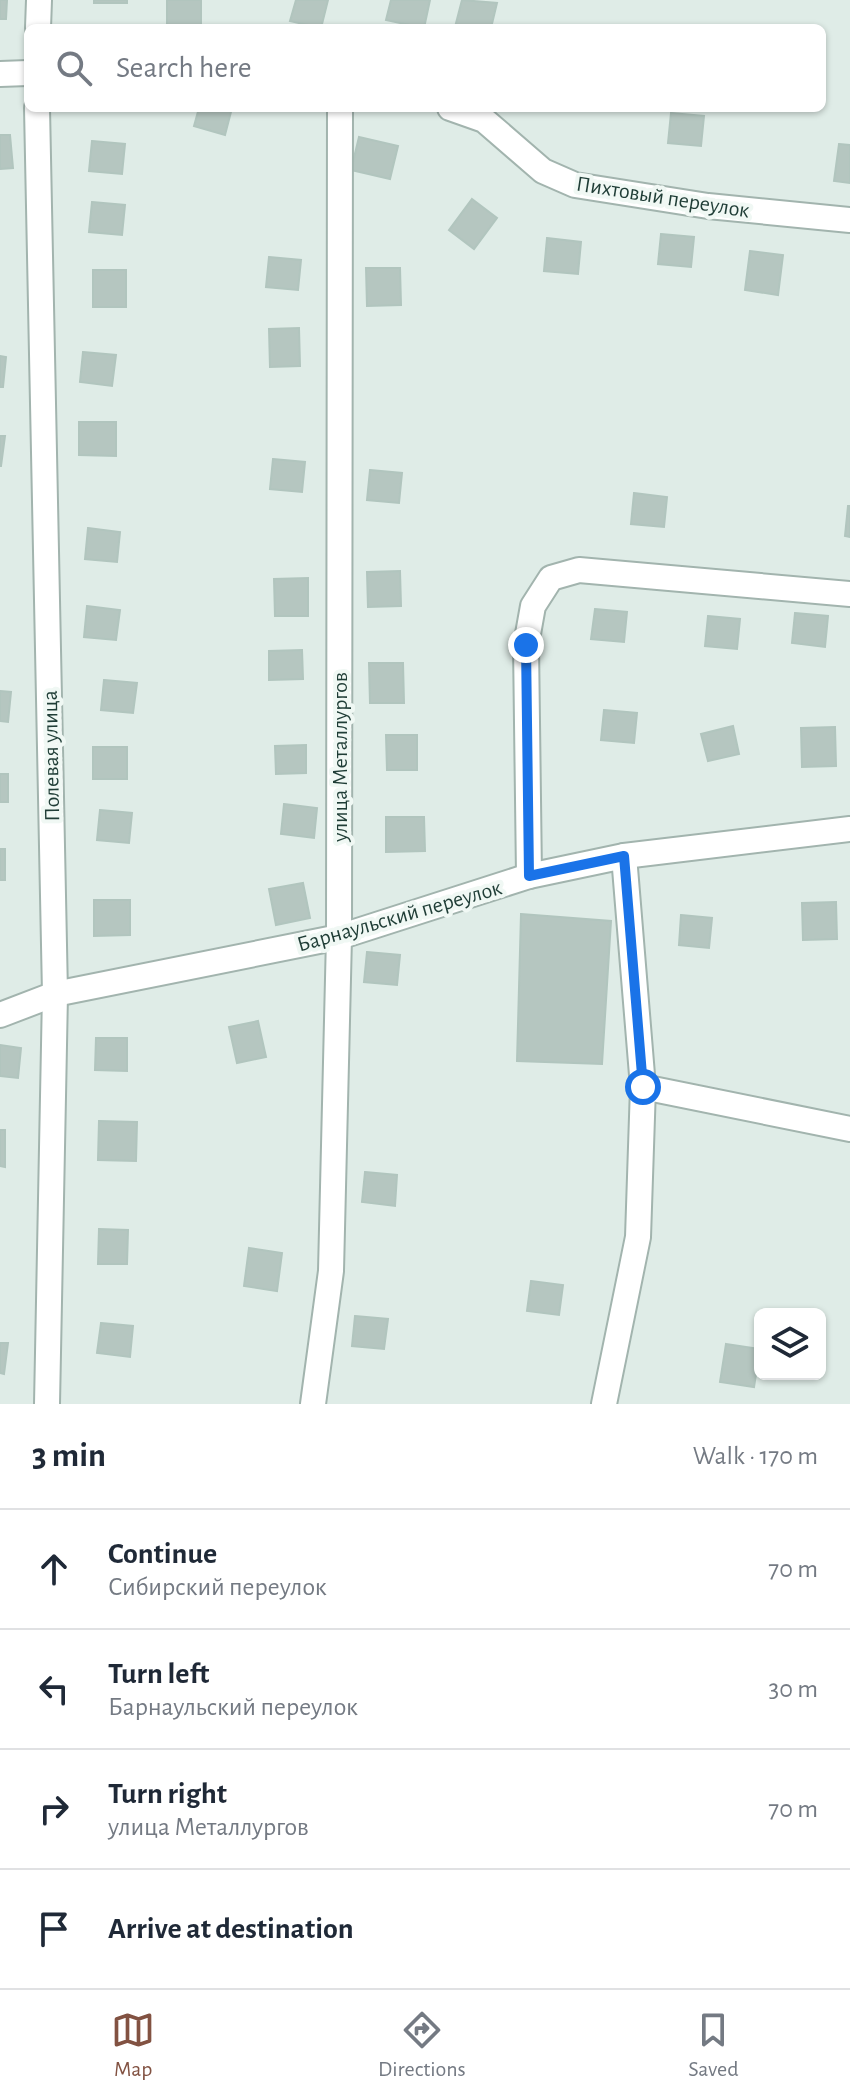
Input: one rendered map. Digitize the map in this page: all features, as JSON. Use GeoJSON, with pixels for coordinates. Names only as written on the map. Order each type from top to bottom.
{"type":"FeatureCollection","features":[{"type":"Feature","properties":{"kind":"street"},"geometry":{"type":"LineString","coordinates":[[38,24],[39,0]]}},
{"type":"Feature","properties":{"kind":"street"},"geometry":{"type":"LineString","coordinates":[[0,74],[24,73]]}},
{"type":"Feature","properties":{"kind":"street","name":"Полевая улица"},"geometry":{"type":"LineString","coordinates":[[37,112],[55,994],[47,1404]]}},
{"type":"Feature","properties":{"kind":"street","name":"улица Металлургов"},"geometry":{"type":"LineString","coordinates":[[313,1404],[331,1271],[339,937],[340,112]]}},
{"type":"Feature","properties":{"kind":"street","name":"Пихтовый переулок"},"geometry":{"type":"LineString","coordinates":[[461,112],[484,120],[543,171],[575,185],[708,206],[850,220]]}},
{"type":"Feature","properties":{"kind":"street"},"geometry":{"type":"LineString","coordinates":[[529,876],[526,645],[533,606],[551,578],[579,570],[850,594]]}},
{"type":"Feature","properties":{"kind":"street","name":"Барнаульский переулок"},"geometry":{"type":"LineString","coordinates":[[0,1015],[55,994],[339,937],[529,876],[624,856],[850,829]]}},
{"type":"Feature","properties":{"kind":"street"},"geometry":{"type":"LineString","coordinates":[[604,1404],[638,1237],[643,1087],[624,856]]}},
{"type":"Feature","properties":{"kind":"street"},"geometry":{"type":"LineString","coordinates":[[643,1087],[850,1129]]}},
{"type":"Feature","properties":{"kind":"building"},"geometry":{"type":"Polygon","coordinates":[[[0,0],[7,0],[6,19],[0,19],[0,0]]]}},
{"type":"Feature","properties":{"kind":"building"},"geometry":{"type":"Polygon","coordinates":[[[94,0],[127,0],[127,3],[94,3],[94,0]]]}},
{"type":"Feature","properties":{"kind":"building"},"geometry":{"type":"Polygon","coordinates":[[[167,0],[201,0],[201,24],[167,24],[167,0]]]}},
{"type":"Feature","properties":{"kind":"building"},"geometry":{"type":"Polygon","coordinates":[[[296,0],[328,0],[322,24],[290,21],[296,0]]]}},
{"type":"Feature","properties":{"kind":"building"},"geometry":{"type":"Polygon","coordinates":[[[391,0],[430,0],[425,24],[386,20],[391,0]]]}},
{"type":"Feature","properties":{"kind":"building"},"geometry":{"type":"Polygon","coordinates":[[[462,0],[497,3],[492,24],[456,24],[462,0]]]}},
{"type":"Feature","properties":{"kind":"building"},"geometry":{"type":"Polygon","coordinates":[[[198,112],[231,112],[225,135],[194,126],[198,112]]]}},
{"type":"Feature","properties":{"kind":"building"},"geometry":{"type":"Polygon","coordinates":[[[671,113],[704,116],[701,146],[668,143],[671,113]]]}},
{"type":"Feature","properties":{"kind":"building"},"geometry":{"type":"Polygon","coordinates":[[[0,135],[10,135],[13,168],[0,169],[0,135]]]}},
{"type":"Feature","properties":{"kind":"building"},"geometry":{"type":"Polygon","coordinates":[[[359,137],[398,146],[390,179],[351,170],[359,137]]]}},
{"type":"Feature","properties":{"kind":"building"},"geometry":{"type":"Polygon","coordinates":[[[92,141],[125,144],[122,174],[89,171],[92,141]]]}},
{"type":"Feature","properties":{"kind":"building"},"geometry":{"type":"Polygon","coordinates":[[[839,144],[850,145],[850,183],[834,181],[839,144]]]}},
{"type":"Feature","properties":{"kind":"building"},"geometry":{"type":"Polygon","coordinates":[[[472,199],[497,218],[474,249],[449,230],[472,199]]]}},
{"type":"Feature","properties":{"kind":"building"},"geometry":{"type":"Polygon","coordinates":[[[92,202],[125,205],[122,235],[89,232],[92,202]]]}},
{"type":"Feature","properties":{"kind":"building"},"geometry":{"type":"Polygon","coordinates":[[[661,234],[694,237],[691,267],[658,264],[661,234]]]}},
{"type":"Feature","properties":{"kind":"building"},"geometry":{"type":"Polygon","coordinates":[[[547,238],[581,242],[578,274],[544,271],[547,238]]]}},
{"type":"Feature","properties":{"kind":"building"},"geometry":{"type":"Polygon","coordinates":[[[750,251],[783,255],[778,295],[745,290],[750,251]]]}},
{"type":"Feature","properties":{"kind":"building"},"geometry":{"type":"Polygon","coordinates":[[[269,257],[301,260],[298,290],[266,287],[269,257]]]}},
{"type":"Feature","properties":{"kind":"building"},"geometry":{"type":"Polygon","coordinates":[[[366,268],[400,268],[401,305],[367,306],[366,268]]]}},
{"type":"Feature","properties":{"kind":"building"},"geometry":{"type":"Polygon","coordinates":[[[93,270],[126,270],[126,307],[93,307],[93,270]]]}},
{"type":"Feature","properties":{"kind":"building"},"geometry":{"type":"Polygon","coordinates":[[[299,328],[300,366],[270,367],[269,329],[299,328]]]}},
{"type":"Feature","properties":{"kind":"building"},"geometry":{"type":"Polygon","coordinates":[[[83,352],[116,355],[112,386],[80,382],[83,352]]]}},
{"type":"Feature","properties":{"kind":"building"},"geometry":{"type":"Polygon","coordinates":[[[0,356],[6,357],[3,387],[0,387],[0,356]]]}},
{"type":"Feature","properties":{"kind":"building"},"geometry":{"type":"Polygon","coordinates":[[[79,422],[116,422],[116,456],[79,455],[79,422]]]}},
{"type":"Feature","properties":{"kind":"building"},"geometry":{"type":"Polygon","coordinates":[[[0,436],[5,436],[1,466],[0,466],[0,436]]]}},
{"type":"Feature","properties":{"kind":"building"},"geometry":{"type":"Polygon","coordinates":[[[273,459],[305,462],[302,492],[270,489],[273,459]]]}},
{"type":"Feature","properties":{"kind":"building"},"geometry":{"type":"Polygon","coordinates":[[[370,470],[402,473],[399,503],[367,500],[370,470]]]}},
{"type":"Feature","properties":{"kind":"building"},"geometry":{"type":"Polygon","coordinates":[[[634,493],[667,497],[664,527],[631,524],[634,493]]]}},
{"type":"Feature","properties":{"kind":"building"},"geometry":{"type":"Polygon","coordinates":[[[850,506],[850,537],[845,536],[850,506]]]}},
{"type":"Feature","properties":{"kind":"building"},"geometry":{"type":"Polygon","coordinates":[[[88,528],[120,532],[117,562],[85,559],[88,528]]]}},
{"type":"Feature","properties":{"kind":"building"},"geometry":{"type":"Polygon","coordinates":[[[400,571],[401,606],[368,607],[367,572],[400,571]]]}},
{"type":"Feature","properties":{"kind":"building"},"geometry":{"type":"Polygon","coordinates":[[[308,578],[308,616],[275,616],[274,579],[308,578]]]}},
{"type":"Feature","properties":{"kind":"building"},"geometry":{"type":"Polygon","coordinates":[[[87,606],[120,610],[116,640],[84,637],[87,606]]]}},
{"type":"Feature","properties":{"kind":"building"},"geometry":{"type":"Polygon","coordinates":[[[595,609],[627,612],[624,642],[591,639],[595,609]]]}},
{"type":"Feature","properties":{"kind":"building"},"geometry":{"type":"Polygon","coordinates":[[[795,613],[828,616],[825,647],[792,643],[795,613]]]}},
{"type":"Feature","properties":{"kind":"building"},"geometry":{"type":"Polygon","coordinates":[[[708,616],[740,619],[737,649],[705,646],[708,616]]]}},
{"type":"Feature","properties":{"kind":"building"},"geometry":{"type":"Polygon","coordinates":[[[302,650],[303,679],[269,680],[269,651],[302,650]]]}},
{"type":"Feature","properties":{"kind":"building"},"geometry":{"type":"Polygon","coordinates":[[[369,663],[403,663],[404,703],[370,703],[369,663]]]}},
{"type":"Feature","properties":{"kind":"building"},"geometry":{"type":"Polygon","coordinates":[[[104,680],[137,683],[133,713],[101,710],[104,680]]]}},
{"type":"Feature","properties":{"kind":"building"},"geometry":{"type":"Polygon","coordinates":[[[0,691],[11,692],[8,722],[0,721],[0,691]]]}},
{"type":"Feature","properties":{"kind":"building"},"geometry":{"type":"Polygon","coordinates":[[[604,710],[637,713],[634,743],[601,740],[604,710]]]}},
{"type":"Feature","properties":{"kind":"building"},"geometry":{"type":"Polygon","coordinates":[[[733,726],[739,754],[708,761],[701,734],[733,726]]]}},
{"type":"Feature","properties":{"kind":"building"},"geometry":{"type":"Polygon","coordinates":[[[835,727],[836,766],[802,767],[801,728],[835,727]]]}},
{"type":"Feature","properties":{"kind":"building"},"geometry":{"type":"Polygon","coordinates":[[[386,735],[417,735],[417,770],[387,770],[386,735]]]}},
{"type":"Feature","properties":{"kind":"building"},"geometry":{"type":"Polygon","coordinates":[[[306,745],[306,773],[276,774],[275,746],[306,745]]]}},
{"type":"Feature","properties":{"kind":"building"},"geometry":{"type":"Polygon","coordinates":[[[93,747],[127,747],[127,779],[93,779],[93,747]]]}},
{"type":"Feature","properties":{"kind":"building"},"geometry":{"type":"Polygon","coordinates":[[[0,774],[8,774],[8,802],[0,802],[0,774]]]}},
{"type":"Feature","properties":{"kind":"building"},"geometry":{"type":"Polygon","coordinates":[[[284,804],[317,808],[314,838],[281,834],[284,804]]]}},
{"type":"Feature","properties":{"kind":"building"},"geometry":{"type":"Polygon","coordinates":[[[100,810],[132,813],[129,843],[97,840],[100,810]]]}},
{"type":"Feature","properties":{"kind":"building"},"geometry":{"type":"Polygon","coordinates":[[[386,817],[424,817],[425,851],[386,852],[386,817]]]}},
{"type":"Feature","properties":{"kind":"building"},"geometry":{"type":"Polygon","coordinates":[[[0,849],[5,849],[5,880],[0,880],[0,849]]]}},
{"type":"Feature","properties":{"kind":"building"},"geometry":{"type":"Polygon","coordinates":[[[303,883],[310,918],[276,925],[269,889],[303,883]]]}},
{"type":"Feature","properties":{"kind":"building"},"geometry":{"type":"Polygon","coordinates":[[[94,900],[130,900],[130,935],[94,936],[94,900]]]}},
{"type":"Feature","properties":{"kind":"building"},"geometry":{"type":"Polygon","coordinates":[[[836,902],[837,939],[803,940],[802,903],[836,902]]]}},
{"type":"Feature","properties":{"kind":"building"},"geometry":{"type":"Polygon","coordinates":[[[521,914],[611,921],[602,1064],[517,1061],[521,914]]]}},
{"type":"Feature","properties":{"kind":"building"},"geometry":{"type":"Polygon","coordinates":[[[681,915],[712,918],[709,948],[679,945],[681,915]]]}},
{"type":"Feature","properties":{"kind":"building"},"geometry":{"type":"Polygon","coordinates":[[[367,952],[400,955],[397,985],[364,982],[367,952]]]}},
{"type":"Feature","properties":{"kind":"building"},"geometry":{"type":"Polygon","coordinates":[[[258,1021],[266,1057],[237,1063],[229,1027],[258,1021]]]}},
{"type":"Feature","properties":{"kind":"building"},"geometry":{"type":"Polygon","coordinates":[[[96,1038],[127,1038],[127,1071],[95,1070],[96,1038]]]}},
{"type":"Feature","properties":{"kind":"building"},"geometry":{"type":"Polygon","coordinates":[[[0,1045],[21,1048],[18,1078],[0,1076],[0,1045]]]}},
{"type":"Feature","properties":{"kind":"building"},"geometry":{"type":"Polygon","coordinates":[[[99,1121],[137,1122],[136,1161],[98,1160],[99,1121]]]}},
{"type":"Feature","properties":{"kind":"building"},"geometry":{"type":"Polygon","coordinates":[[[0,1130],[5,1130],[5,1167],[0,1166],[0,1130]]]}},
{"type":"Feature","properties":{"kind":"building"},"geometry":{"type":"Polygon","coordinates":[[[365,1172],[397,1175],[395,1206],[362,1202],[365,1172]]]}},
{"type":"Feature","properties":{"kind":"building"},"geometry":{"type":"Polygon","coordinates":[[[99,1229],[128,1230],[127,1264],[98,1264],[99,1229]]]}},
{"type":"Feature","properties":{"kind":"building"},"geometry":{"type":"Polygon","coordinates":[[[249,1248],[282,1253],[277,1291],[244,1286],[249,1248]]]}},
{"type":"Feature","properties":{"kind":"building"},"geometry":{"type":"Polygon","coordinates":[[[531,1281],[563,1285],[559,1315],[527,1311],[531,1281]]]}},
{"type":"Feature","properties":{"kind":"building"},"geometry":{"type":"Polygon","coordinates":[[[355,1316],[388,1319],[384,1349],[352,1346],[355,1316]]]}},
{"type":"Feature","properties":{"kind":"building"},"geometry":{"type":"Polygon","coordinates":[[[101,1323],[133,1326],[130,1357],[97,1353],[101,1323]]]}},
{"type":"Feature","properties":{"kind":"building"},"geometry":{"type":"Polygon","coordinates":[[[0,1343],[8,1343],[4,1374],[0,1373],[0,1343]]]}},
{"type":"Feature","properties":{"kind":"building"},"geometry":{"type":"Polygon","coordinates":[[[726,1344],[754,1348],[754,1387],[720,1382],[726,1344]]]}},
{"type":"Feature","properties":{"kind":"route"},"geometry":{"type":"LineString","coordinates":[[526,645],[529,876],[624,856],[643,1087]]}}]}
